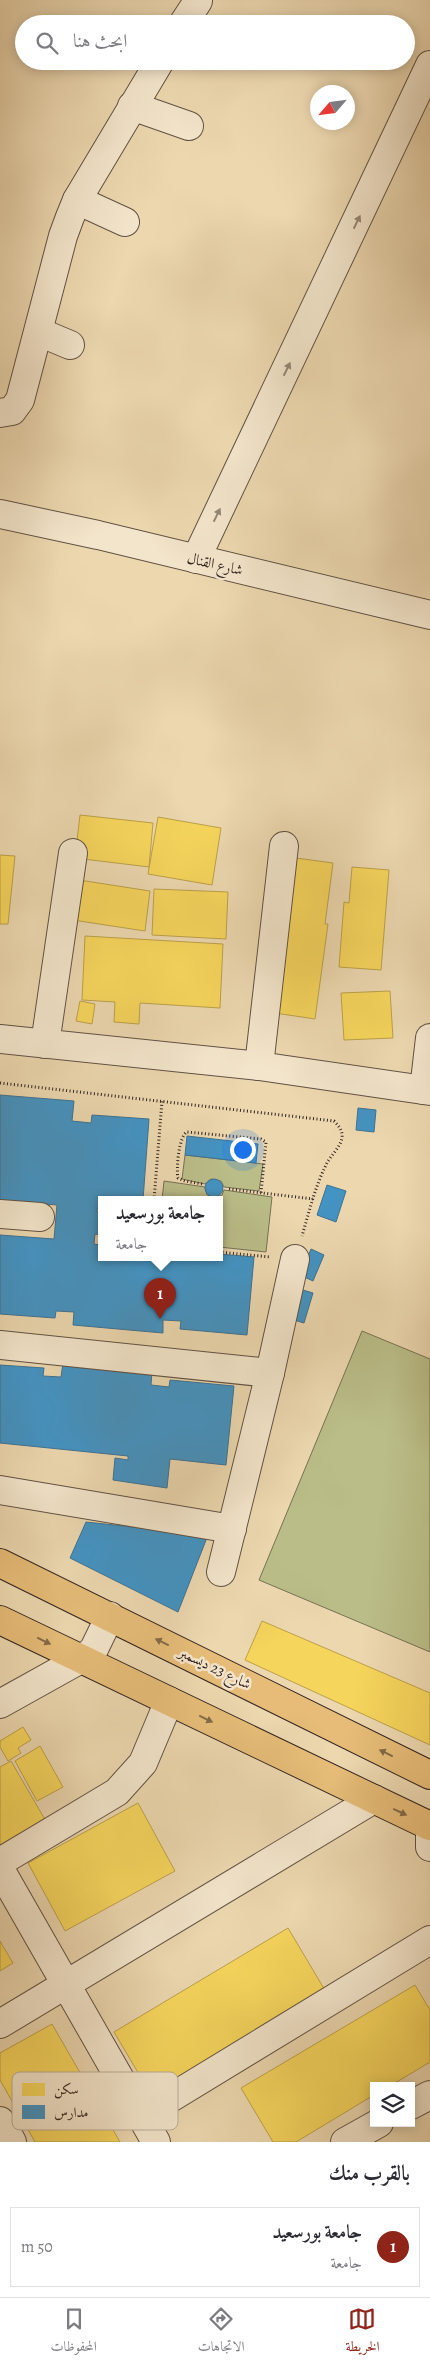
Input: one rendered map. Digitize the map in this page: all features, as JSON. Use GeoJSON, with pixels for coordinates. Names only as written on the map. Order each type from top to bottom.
{"type":"FeatureCollection","features":[{"type":"Feature","properties":{"kind":"main road","name":"شارع 23 ديسمبر"},"geometry":{"type":"LineString","coordinates":[[0,1563],[430,1775]]}},
{"type":"Feature","properties":{"kind":"main road"},"geometry":{"type":"LineString","coordinates":[[0,1620],[430,1826]]}},
{"type":"Feature","properties":{"kind":"street"},"geometry":{"type":"LineString","coordinates":[[189,15],[198,1]]}},
{"type":"Feature","properties":{"kind":"street"},"geometry":{"type":"LineString","coordinates":[[196,559],[430,65]]}},
{"type":"Feature","properties":{"kind":"street"},"geometry":{"type":"LineString","coordinates":[[0,413],[12,411],[17,407],[39,332],[62,236],[77,200],[154,70]]}},
{"type":"Feature","properties":{"kind":"street"},"geometry":{"type":"LineString","coordinates":[[132,106],[189,126]]}},
{"type":"Feature","properties":{"kind":"street"},"geometry":{"type":"LineString","coordinates":[[77,200],[125,222]]}},
{"type":"Feature","properties":{"kind":"street"},"geometry":{"type":"LineString","coordinates":[[39,332],[70,345]]}},
{"type":"Feature","properties":{"kind":"street","name":"شارع القنال"},"geometry":{"type":"LineString","coordinates":[[0,514],[98,535],[430,615]]}},
{"type":"Feature","properties":{"kind":"street"},"geometry":{"type":"LineString","coordinates":[[259,1066],[284,846]]}},
{"type":"Feature","properties":{"kind":"street"},"geometry":{"type":"LineString","coordinates":[[45,1044],[73,853]]}},
{"type":"Feature","properties":{"kind":"street"},"geometry":{"type":"LineString","coordinates":[[0,1039],[259,1066],[427,1091],[430,1038]]}},
{"type":"Feature","properties":{"kind":"street"},"geometry":{"type":"LineString","coordinates":[[0,1214],[40,1217]]}},
{"type":"Feature","properties":{"kind":"street"},"geometry":{"type":"LineString","coordinates":[[221,1572],[270,1373],[294,1259]]}},
{"type":"Feature","properties":{"kind":"street"},"geometry":{"type":"LineString","coordinates":[[0,1345],[270,1373]]}},
{"type":"Feature","properties":{"kind":"street"},"geometry":{"type":"LineString","coordinates":[[0,1490],[232,1529]]}},
{"type":"Feature","properties":{"kind":"street"},"geometry":{"type":"LineString","coordinates":[[0,1704],[81,1659],[94,1649],[110,1616]]}},
{"type":"Feature","properties":{"kind":"street"},"geometry":{"type":"LineString","coordinates":[[0,1862],[118,1792],[143,1763],[169,1701]]}},
{"type":"Feature","properties":{"kind":"street"},"geometry":{"type":"LineString","coordinates":[[0,2024],[374,1799]]}},
{"type":"Feature","properties":{"kind":"street"},"geometry":{"type":"LineString","coordinates":[[430,1826],[430,1847]]}},
{"type":"Feature","properties":{"kind":"street"},"geometry":{"type":"LineString","coordinates":[[0,1869],[116,2072]]}},
{"type":"Feature","properties":{"kind":"street"},"geometry":{"type":"LineString","coordinates":[[178,2093],[430,1940]]}},
{"type":"Feature","properties":{"kind":"street"},"geometry":{"type":"LineString","coordinates":[[415,2103],[430,2095]]}},
{"type":"Feature","properties":{"kind":"street"},"geometry":{"type":"LineString","coordinates":[[0,2121],[12,2142]]}},
{"type":"Feature","properties":{"kind":"street"},"geometry":{"type":"LineString","coordinates":[[345,2142],[372,2127]]}},
{"type":"Feature","properties":{"kind":"street"},"geometry":{"type":"LineString","coordinates":[[149,2130],[156,2142]]}},
{"type":"Feature","properties":{"kind":"path"},"geometry":{"type":"LineString","coordinates":[[0,1084],[334,1121],[340,1127],[342,1135],[340,1144],[327,1163],[313,1199],[294,1259],[223,1252]]}},
{"type":"Feature","properties":{"kind":"path"},"geometry":{"type":"LineString","coordinates":[[154,1196],[162,1101]]}},
{"type":"Feature","properties":{"kind":"path"},"geometry":{"type":"LineString","coordinates":[[202,1184],[185,1182],[178,1178],[177,1170],[182,1137],[187,1132],[264,1140],[267,1148],[260,1193]]}},
{"type":"Feature","properties":{"kind":"path"},"geometry":{"type":"LineString","coordinates":[[229,1189],[313,1199]]}},
{"type":"Feature","properties":{"kind":"green space"},"geometry":{"type":"Polygon","coordinates":[[[185,1155],[263,1164],[259,1191],[224,1187],[221,1181],[211,1179],[205,1184],[182,1179],[185,1155]]]}},
{"type":"Feature","properties":{"kind":"green space"},"geometry":{"type":"Polygon","coordinates":[[[164,1181],[205,1187],[207,1195],[212,1196],[162,1196],[164,1181]]]}},
{"type":"Feature","properties":{"kind":"green space"},"geometry":{"type":"Polygon","coordinates":[[[224,1190],[272,1197],[266,1252],[223,1247],[223,1196],[220,1196],[224,1190]]]}},
{"type":"Feature","properties":{"kind":"green space"},"geometry":{"type":"Polygon","coordinates":[[[362,1331],[430,1359],[430,1652],[259,1580],[362,1331]]]}},
{"type":"Feature","properties":{"kind":"building: سكن"},"geometry":{"type":"Polygon","coordinates":[[[80,815],[153,823],[149,867],[75,858],[80,815]]]}},
{"type":"Feature","properties":{"kind":"building: سكن"},"geometry":{"type":"Polygon","coordinates":[[[158,817],[221,828],[212,885],[148,874],[158,817]]]}},
{"type":"Feature","properties":{"kind":"building: سكن"},"geometry":{"type":"Polygon","coordinates":[[[0,855],[15,856],[8,924],[0,924],[0,855]]]}},
{"type":"Feature","properties":{"kind":"building: سكن"},"geometry":{"type":"Polygon","coordinates":[[[296,858],[333,863],[325,924],[328,924],[315,1019],[275,1013],[296,858]]]}},
{"type":"Feature","properties":{"kind":"building: سكن"},"geometry":{"type":"Polygon","coordinates":[[[352,867],[389,870],[381,970],[339,967],[344,902],[349,903],[352,867]]]}},
{"type":"Feature","properties":{"kind":"building: سكن"},"geometry":{"type":"Polygon","coordinates":[[[79,880],[150,891],[145,931],[73,920],[79,880]]]}},
{"type":"Feature","properties":{"kind":"building: سكن"},"geometry":{"type":"Polygon","coordinates":[[[154,889],[228,892],[226,939],[152,935],[154,889]]]}},
{"type":"Feature","properties":{"kind":"building: سكن"},"geometry":{"type":"Polygon","coordinates":[[[85,936],[223,944],[220,1008],[140,1003],[139,1024],[114,1022],[115,1002],[82,1000],[85,936]]]}},
{"type":"Feature","properties":{"kind":"building: سكن"},"geometry":{"type":"Polygon","coordinates":[[[390,991],[393,1038],[344,1040],[341,993],[390,991]]]}},
{"type":"Feature","properties":{"kind":"building: سكن"},"geometry":{"type":"Polygon","coordinates":[[[80,1001],[95,1004],[92,1024],[76,1021],[80,1001]]]}},
{"type":"Feature","properties":{"kind":"building: سكن"},"geometry":{"type":"Polygon","coordinates":[[[262,1621],[430,1693],[430,1745],[245,1660],[262,1621]]]}},
{"type":"Feature","properties":{"kind":"building: سكن"},"geometry":{"type":"Polygon","coordinates":[[[23,1727],[31,1740],[18,1748],[21,1753],[8,1761],[0,1747],[0,1741],[23,1727]]]}},
{"type":"Feature","properties":{"kind":"building: سكن"},"geometry":{"type":"Polygon","coordinates":[[[40,1746],[63,1787],[37,1801],[15,1761],[40,1746]]]}},
{"type":"Feature","properties":{"kind":"building: سكن"},"geometry":{"type":"Polygon","coordinates":[[[11,1761],[47,1823],[0,1850],[0,1767],[11,1761]]]}},
{"type":"Feature","properties":{"kind":"building: سكن"},"geometry":{"type":"Polygon","coordinates":[[[138,1803],[175,1871],[65,1931],[28,1863],[138,1803]]]}},
{"type":"Feature","properties":{"kind":"building: سكن"},"geometry":{"type":"Polygon","coordinates":[[[288,1928],[326,1992],[178,2080],[178,2072],[138,2072],[114,2032],[288,1928]]]}},
{"type":"Feature","properties":{"kind":"building: سكن"},"geometry":{"type":"Polygon","coordinates":[[[0,1941],[13,1963],[0,1971],[0,1941]]]}},
{"type":"Feature","properties":{"kind":"building: سكن"},"geometry":{"type":"Polygon","coordinates":[[[415,1985],[430,2010],[430,2062],[397,2082],[370,2082],[370,2097],[296,2142],[273,2142],[241,2088],[415,1985]]]}},
{"type":"Feature","properties":{"kind":"building: سكن"},"geometry":{"type":"Polygon","coordinates":[[[52,2024],[80,2072],[12,2072],[12,2101],[0,2080],[0,2053],[52,2024]]]}},
{"type":"Feature","properties":{"kind":"building: سكن"},"geometry":{"type":"Polygon","coordinates":[[[28,2130],[113,2130],[120,2142],[35,2142],[28,2130]]]}},
{"type":"Feature","properties":{"kind":"building: مدارس"},"geometry":{"type":"Polygon","coordinates":[[[0,1095],[74,1101],[72,1121],[91,1123],[92,1115],[149,1119],[143,1196],[98,1196],[98,1234],[95,1234],[94,1244],[98,1245],[98,1261],[223,1261],[223,1254],[254,1257],[247,1335],[180,1329],[181,1321],[163,1320],[163,1333],[73,1325],[74,1312],[56,1311],[55,1318],[0,1314],[0,1235],[54,1239],[57,1205],[0,1200],[0,1095]]]}},
{"type":"Feature","properties":{"kind":"building: مدارس"},"geometry":{"type":"Polygon","coordinates":[[[358,1108],[376,1110],[374,1132],[356,1130],[358,1108]]]}},
{"type":"Feature","properties":{"kind":"building: مدارس"},"geometry":{"type":"Polygon","coordinates":[[[187,1136],[258,1144],[256,1163],[185,1155],[187,1136]]]}},
{"type":"Feature","properties":{"kind":"building: مدارس"},"geometry":{"type":"Polygon","coordinates":[[[210,1179],[218,1179],[223,1184],[223,1192],[220,1196],[208,1196],[205,1192],[205,1184],[210,1179]]]}},
{"type":"Feature","properties":{"kind":"building: مدارس"},"geometry":{"type":"Polygon","coordinates":[[[327,1185],[346,1191],[336,1222],[317,1215],[327,1185]]]}},
{"type":"Feature","properties":{"kind":"building: مدارس"},"geometry":{"type":"Polygon","coordinates":[[[311,1249],[324,1255],[313,1281],[300,1275],[311,1249]]]}},
{"type":"Feature","properties":{"kind":"building: مدارس"},"geometry":{"type":"Polygon","coordinates":[[[296,1288],[313,1293],[304,1323],[287,1318],[296,1288]]]}},
{"type":"Feature","properties":{"kind":"building: مدارس"},"geometry":{"type":"Polygon","coordinates":[[[63,1363],[152,1372],[151,1385],[169,1387],[170,1380],[234,1386],[226,1465],[170,1459],[167,1488],[113,1480],[115,1458],[128,1460],[128,1456],[0,1443],[0,1365],[44,1368],[43,1376],[61,1377],[63,1363]]]}},
{"type":"Feature","properties":{"kind":"building: مدارس"},"geometry":{"type":"Polygon","coordinates":[[[86,1522],[208,1535],[178,1612],[70,1558],[86,1522]]]}},
{"type":"Feature","properties":{"kind":"place","name":"جامعة بورسعيد"},"geometry":{"type":"Point","coordinates":[160,1319]}}]}
